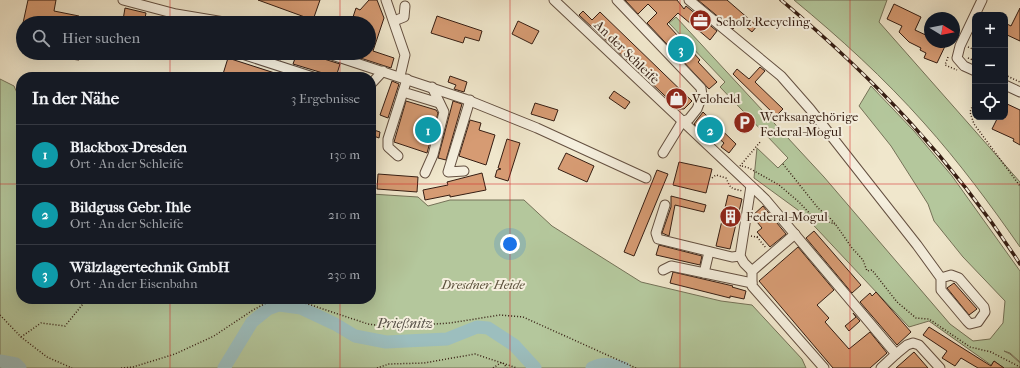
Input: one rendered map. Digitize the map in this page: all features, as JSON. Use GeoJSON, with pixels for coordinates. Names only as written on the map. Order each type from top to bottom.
{"type":"FeatureCollection","features":[{"type":"Feature","properties":{"kind":"street"},"geometry":{"type":"LineString","coordinates":[[123,0],[189,16]]}},
{"type":"Feature","properties":{"kind":"street"},"geometry":{"type":"LineString","coordinates":[[386,0],[406,55],[403,77],[403,92],[388,139],[388,147],[398,156]]}},
{"type":"Feature","properties":{"kind":"street","name":"An der Schleife"},"geometry":{"type":"LineString","coordinates":[[554,0],[682,122],[739,172],[748,189],[765,199],[896,354]]}},
{"type":"Feature","properties":{"kind":"street"},"geometry":{"type":"LineString","coordinates":[[617,0],[701,88],[702,96],[697,109],[689,119],[682,122],[663,153]]}},
{"type":"Feature","properties":{"kind":"street"},"geometry":{"type":"LineString","coordinates":[[689,0],[781,76],[835,140],[917,245],[941,278],[941,290],[966,321],[970,324],[978,322],[985,312],[984,307],[959,278],[951,275],[941,278]]}},
{"type":"Feature","properties":{"kind":"street"},"geometry":{"type":"LineString","coordinates":[[972,70],[964,66],[958,58],[960,46],[982,0]]}},
{"type":"Feature","properties":{"kind":"street"},"geometry":{"type":"LineString","coordinates":[[394,21],[404,17],[405,6]]}},
{"type":"Feature","properties":{"kind":"street"},"geometry":{"type":"LineString","coordinates":[[261,60],[298,72]]}},
{"type":"Feature","properties":{"kind":"street"},"geometry":{"type":"LineString","coordinates":[[348,60],[470,100],[537,128],[646,178]]}},
{"type":"Feature","properties":{"kind":"street"},"geometry":{"type":"LineString","coordinates":[[376,79],[383,71]]}},
{"type":"Feature","properties":{"kind":"street"},"geometry":{"type":"LineString","coordinates":[[1008,86],[1020,92]]}},
{"type":"Feature","properties":{"kind":"street"},"geometry":{"type":"LineString","coordinates":[[425,173],[433,155],[444,112],[436,89]]}},
{"type":"Feature","properties":{"kind":"street"},"geometry":{"type":"LineString","coordinates":[[403,92],[440,103]]}},
{"type":"Feature","properties":{"kind":"street"},"geometry":{"type":"LineString","coordinates":[[464,171],[448,172],[470,100]]}},
{"type":"Feature","properties":{"kind":"street"},"geometry":{"type":"LineString","coordinates":[[748,189],[740,256],[744,263],[752,271],[752,283],[768,305],[824,368]]}},
{"type":"Feature","properties":{"kind":"street"},"geometry":{"type":"LineString","coordinates":[[665,205],[656,232],[658,239],[732,257],[740,256]]}},
{"type":"Feature","properties":{"kind":"street"},"geometry":{"type":"LineString","coordinates":[[752,271],[795,234]]}},
{"type":"Feature","properties":{"kind":"street"},"geometry":{"type":"LineString","coordinates":[[704,273],[709,252]]}},
{"type":"Feature","properties":{"kind":"street"},"geometry":{"type":"LineString","coordinates":[[662,270],[671,266],[752,283]]}},
{"type":"Feature","properties":{"kind":"street"},"geometry":{"type":"LineString","coordinates":[[881,368],[907,345],[913,343],[919,345],[937,366],[947,368]]}},
{"type":"Feature","properties":{"kind":"path"},"geometry":{"type":"LineString","coordinates":[[1008,76],[1020,82]]}},
{"type":"Feature","properties":{"kind":"path"},"geometry":{"type":"LineString","coordinates":[[972,107],[970,112],[972,118]]}},
{"type":"Feature","properties":{"kind":"path"},"geometry":{"type":"LineString","coordinates":[[973,120],[974,124],[1020,186]]}},
{"type":"Feature","properties":{"kind":"path"},"geometry":{"type":"LineString","coordinates":[[739,172],[761,142]]}},
{"type":"Feature","properties":{"kind":"path"},"geometry":{"type":"LineString","coordinates":[[783,164],[818,208],[830,218],[852,248],[864,260],[867,271],[872,270],[897,302],[910,314],[916,318],[930,319],[970,347],[991,352],[1020,367]]}},
{"type":"Feature","properties":{"kind":"path"},"geometry":{"type":"LineString","coordinates":[[739,172],[749,168],[779,185],[800,202],[813,217],[836,225]]}},
{"type":"Feature","properties":{"kind":"path"},"geometry":{"type":"LineString","coordinates":[[712,178],[716,175],[723,176],[726,178],[728,186],[731,189],[748,189]]}},
{"type":"Feature","properties":{"kind":"path"},"geometry":{"type":"LineString","coordinates":[[757,237],[771,254]]}},
{"type":"Feature","properties":{"kind":"path"},"geometry":{"type":"LineString","coordinates":[[21,337],[41,323],[65,326],[83,304]]}},
{"type":"Feature","properties":{"kind":"path"},"geometry":{"type":"LineString","coordinates":[[121,368],[132,367],[175,354],[214,336],[264,304]]}},
{"type":"Feature","properties":{"kind":"path"},"geometry":{"type":"LineString","coordinates":[[308,304],[368,324],[390,327],[450,323],[500,315],[523,317],[636,368]]}},
{"type":"Feature","properties":{"kind":"path"},"geometry":{"type":"LineString","coordinates":[[0,315],[21,337],[47,357],[72,368]]}},
{"type":"Feature","properties":{"kind":"path"},"geometry":{"type":"LineString","coordinates":[[376,368],[388,364],[424,363],[475,354],[517,368]]}},
{"type":"Feature","properties":{"kind":"path"},"geometry":{"type":"LineString","coordinates":[[493,368],[502,362]]}},
{"type":"Feature","properties":{"kind":"path"},"geometry":{"type":"LineString","coordinates":[[502,362],[507,368]]}},
{"type":"Feature","properties":{"kind":"green space"},"geometry":{"type":"Polygon","coordinates":[[[794,0],[887,0],[879,22],[1020,182],[1020,247],[962,168],[909,106],[861,59],[794,0]]]}},
{"type":"Feature","properties":{"kind":"green space"},"geometry":{"type":"Polygon","coordinates":[[[676,17],[824,177],[950,324],[973,341],[990,339],[1003,323],[1005,301],[963,257],[934,221],[928,204],[891,146],[859,106],[871,86],[914,131],[952,176],[1020,271],[1020,362],[1010,353],[1004,351],[1020,363],[1020,368],[1004,368],[994,361],[991,365],[929,321],[909,327],[802,213],[754,178],[757,148],[778,168],[788,158],[720,87],[725,82],[669,23],[676,17]]]}},
{"type":"Feature","properties":{"kind":"green space","name":"Dresdner Heide"},"geometry":{"type":"Polygon","coordinates":[[[0,79],[14,86],[16,91],[16,304],[376,304],[376,194],[418,197],[428,206],[450,200],[524,200],[552,226],[641,282],[721,301],[752,305],[802,359],[806,368],[0,368],[0,79]]]}},
{"type":"Feature","properties":{"kind":"building"},"geometry":{"type":"Polygon","coordinates":[[[28,0],[56,0],[54,11],[79,16],[25,16],[28,0]]]}},
{"type":"Feature","properties":{"kind":"building"},"geometry":{"type":"Polygon","coordinates":[[[258,0],[320,0],[314,16],[302,16],[258,0]]]}},
{"type":"Feature","properties":{"kind":"building"},"geometry":{"type":"Polygon","coordinates":[[[369,0],[377,0],[384,18],[376,42],[376,16],[353,16],[356,8],[360,10],[369,0]]]}},
{"type":"Feature","properties":{"kind":"building"},"geometry":{"type":"Polygon","coordinates":[[[625,0],[677,0],[684,9],[686,6],[717,31],[710,40],[678,13],[667,24],[700,60],[698,62],[717,82],[709,89],[647,23],[657,13],[648,4],[638,14],[625,0]]]}},
{"type":"Feature","properties":{"kind":"building"},"geometry":{"type":"Polygon","coordinates":[[[698,0],[727,0],[757,26],[752,32],[739,21],[733,29],[698,0]]]}},
{"type":"Feature","properties":{"kind":"building"},"geometry":{"type":"Polygon","coordinates":[[[894,4],[921,17],[915,30],[924,34],[924,48],[944,48],[937,63],[924,58],[926,53],[920,50],[921,48],[909,42],[899,32],[902,26],[887,19],[894,4]]]}},
{"type":"Feature","properties":{"kind":"building"},"geometry":{"type":"Polygon","coordinates":[[[125,8],[146,13],[145,16],[124,16],[125,8]]]}},
{"type":"Feature","properties":{"kind":"building"},"geometry":{"type":"Polygon","coordinates":[[[1020,8],[1020,41],[1008,35],[1008,24],[1011,26],[1020,8]]]}},
{"type":"Feature","properties":{"kind":"building"},"geometry":{"type":"Polygon","coordinates":[[[583,11],[592,20],[600,12],[692,101],[684,109],[679,109],[579,15],[583,11]]]}},
{"type":"Feature","properties":{"kind":"building"},"geometry":{"type":"Polygon","coordinates":[[[437,16],[482,31],[479,41],[465,37],[463,43],[431,33],[437,16]]]}},
{"type":"Feature","properties":{"kind":"building"},"geometry":{"type":"Polygon","coordinates":[[[518,21],[539,31],[532,44],[512,34],[518,21]]]}},
{"type":"Feature","properties":{"kind":"building"},"geometry":{"type":"Polygon","coordinates":[[[376,52],[394,58],[391,68],[366,60],[376,60],[376,52]]]}},
{"type":"Feature","properties":{"kind":"building"},"geometry":{"type":"Polygon","coordinates":[[[227,60],[234,60],[272,72],[224,72],[227,60]]]}},
{"type":"Feature","properties":{"kind":"building"},"geometry":{"type":"Polygon","coordinates":[[[294,60],[327,60],[340,64],[338,72],[319,72],[293,64],[294,60]]]}},
{"type":"Feature","properties":{"kind":"building"},"geometry":{"type":"Polygon","coordinates":[[[760,67],[765,71],[755,82],[783,109],[776,116],[733,74],[737,69],[749,79],[760,67]]]}},
{"type":"Feature","properties":{"kind":"building"},"geometry":{"type":"Polygon","coordinates":[[[450,76],[467,82],[464,92],[454,89],[456,85],[448,82],[450,76]]]}},
{"type":"Feature","properties":{"kind":"building"},"geometry":{"type":"Polygon","coordinates":[[[392,81],[399,84],[388,118],[380,115],[392,81]]]}},
{"type":"Feature","properties":{"kind":"building"},"geometry":{"type":"Polygon","coordinates":[[[614,91],[630,102],[625,109],[609,98],[614,91]]]}},
{"type":"Feature","properties":{"kind":"building"},"geometry":{"type":"Polygon","coordinates":[[[406,101],[436,110],[438,113],[427,153],[394,142],[406,101]]]}},
{"type":"Feature","properties":{"kind":"building"},"geometry":{"type":"Polygon","coordinates":[[[453,101],[462,104],[446,160],[438,158],[453,101]]]}},
{"type":"Feature","properties":{"kind":"building"},"geometry":{"type":"Polygon","coordinates":[[[535,103],[558,110],[554,121],[531,114],[535,103]]]}},
{"type":"Feature","properties":{"kind":"building"},"geometry":{"type":"Polygon","coordinates":[[[1008,104],[1020,110],[1020,145],[1013,141],[1014,139],[992,129],[996,120],[1008,120],[1008,104]]]}},
{"type":"Feature","properties":{"kind":"building"},"geometry":{"type":"Polygon","coordinates":[[[703,112],[736,144],[729,153],[721,147],[724,143],[714,134],[710,138],[694,124],[703,112]]]}},
{"type":"Feature","properties":{"kind":"building"},"geometry":{"type":"Polygon","coordinates":[[[470,120],[481,123],[479,130],[495,135],[486,165],[459,156],[470,120]]]}},
{"type":"Feature","properties":{"kind":"building"},"geometry":{"type":"Polygon","coordinates":[[[376,131],[380,132],[379,138],[376,137],[376,131]]]}},
{"type":"Feature","properties":{"kind":"building"},"geometry":{"type":"Polygon","coordinates":[[[507,139],[520,143],[508,181],[495,177],[497,170],[501,169],[498,168],[507,139]]]}},
{"type":"Feature","properties":{"kind":"building"},"geometry":{"type":"Polygon","coordinates":[[[566,153],[594,166],[587,182],[558,169],[566,153]]]}},
{"type":"Feature","properties":{"kind":"building"},"geometry":{"type":"Polygon","coordinates":[[[679,162],[712,169],[706,193],[673,185],[679,162]]]}},
{"type":"Feature","properties":{"kind":"building"},"geometry":{"type":"Polygon","coordinates":[[[657,170],[668,174],[634,256],[624,252],[657,170]]]}},
{"type":"Feature","properties":{"kind":"building"},"geometry":{"type":"Polygon","coordinates":[[[482,173],[486,190],[425,200],[423,190],[448,185],[447,182],[482,173]]]}},
{"type":"Feature","properties":{"kind":"building"},"geometry":{"type":"Polygon","coordinates":[[[378,174],[418,177],[417,192],[377,189],[378,174]]]}},
{"type":"Feature","properties":{"kind":"building","name":"Federal-Mogul"},"geometry":{"type":"Polygon","coordinates":[[[728,195],[742,199],[730,249],[716,246],[728,195]]]}},
{"type":"Feature","properties":{"kind":"building"},"geometry":{"type":"Polygon","coordinates":[[[671,196],[706,205],[704,212],[675,205],[669,236],[662,233],[671,207],[671,196]]]}},
{"type":"Feature","properties":{"kind":"building"},"geometry":{"type":"Polygon","coordinates":[[[763,206],[786,234],[770,247],[757,232],[762,228],[752,216],[763,206]]]}},
{"type":"Feature","properties":{"kind":"building"},"geometry":{"type":"Polygon","coordinates":[[[814,231],[861,285],[852,293],[806,238],[814,231]]]}},
{"type":"Feature","properties":{"kind":"building"},"geometry":{"type":"Polygon","coordinates":[[[659,245],[702,256],[700,265],[656,255],[659,245]]]}},
{"type":"Feature","properties":{"kind":"building"},"geometry":{"type":"Polygon","coordinates":[[[798,247],[834,290],[817,305],[829,318],[825,322],[849,349],[870,332],[887,353],[870,368],[833,368],[759,281],[798,247]]]}},
{"type":"Feature","properties":{"kind":"building"},"geometry":{"type":"Polygon","coordinates":[[[673,272],[733,286],[732,287],[746,291],[744,299],[730,296],[730,298],[670,283],[673,272]]]}},
{"type":"Feature","properties":{"kind":"building"},"geometry":{"type":"Polygon","coordinates":[[[954,283],[977,309],[969,315],[947,288],[954,283]]]}},
{"type":"Feature","properties":{"kind":"building"},"geometry":{"type":"Polygon","coordinates":[[[876,292],[911,332],[897,345],[860,302],[870,293],[872,296],[876,292]]]}},
{"type":"Feature","properties":{"kind":"building"},"geometry":{"type":"Polygon","coordinates":[[[853,313],[860,321],[849,331],[845,326],[856,317],[853,313]]]}},
{"type":"Feature","properties":{"kind":"building"},"geometry":{"type":"Polygon","coordinates":[[[929,327],[991,366],[994,361],[1004,368],[978,368],[961,358],[955,366],[942,358],[947,351],[923,335],[929,327]]]}},
{"type":"Feature","properties":{"kind":"building"},"geometry":{"type":"Polygon","coordinates":[[[914,352],[928,368],[896,368],[914,352]]]}},
{"type":"Feature","properties":{"kind":"waterway","name":"Prießnitz"},"geometry":{"type":"LineString","coordinates":[[224,368],[252,322],[268,309],[279,305],[301,308],[335,324],[355,336],[386,342],[447,339],[477,327],[488,328],[514,345],[535,368]]}},
{"type":"Feature","properties":{"kind":"waterway","name":"Prießnitz"},"geometry":{"type":"LineString","coordinates":[[0,361],[16,364],[20,368]]}},
{"type":"Feature","properties":{"kind":"waterway","name":"Prießnitz"},"geometry":{"type":"LineString","coordinates":[[592,368],[600,365],[612,365],[624,368]]}},
{"type":"Feature","properties":{"kind":"railway"},"geometry":{"type":"LineString","coordinates":[[781,0],[848,60],[911,123],[968,191],[1020,264]]}},
{"type":"Feature","properties":{"kind":"place","name":"Scholz Recycling"},"geometry":{"type":"Point","coordinates":[700,21]}},
{"type":"Feature","properties":{"kind":"place","name":"Wälzlagertechnik GmbH"},"geometry":{"type":"Point","coordinates":[681,49]}},
{"type":"Feature","properties":{"kind":"place","name":"Veloheld"},"geometry":{"type":"Point","coordinates":[676,98]}},
{"type":"Feature","properties":{"kind":"place","name":"Werksangehörige Federal-Mogul"},"geometry":{"type":"Point","coordinates":[745,123]}},
{"type":"Feature","properties":{"kind":"place","name":"Blackbox-Dresden"},"geometry":{"type":"Point","coordinates":[428,130]}},
{"type":"Feature","properties":{"kind":"place","name":"Bildguss Gebr. Ihle"},"geometry":{"type":"Point","coordinates":[710,130]}},
{"type":"Feature","properties":{"kind":"place","name":"Federal-Mogul"},"geometry":{"type":"Point","coordinates":[730,216]}}]}
